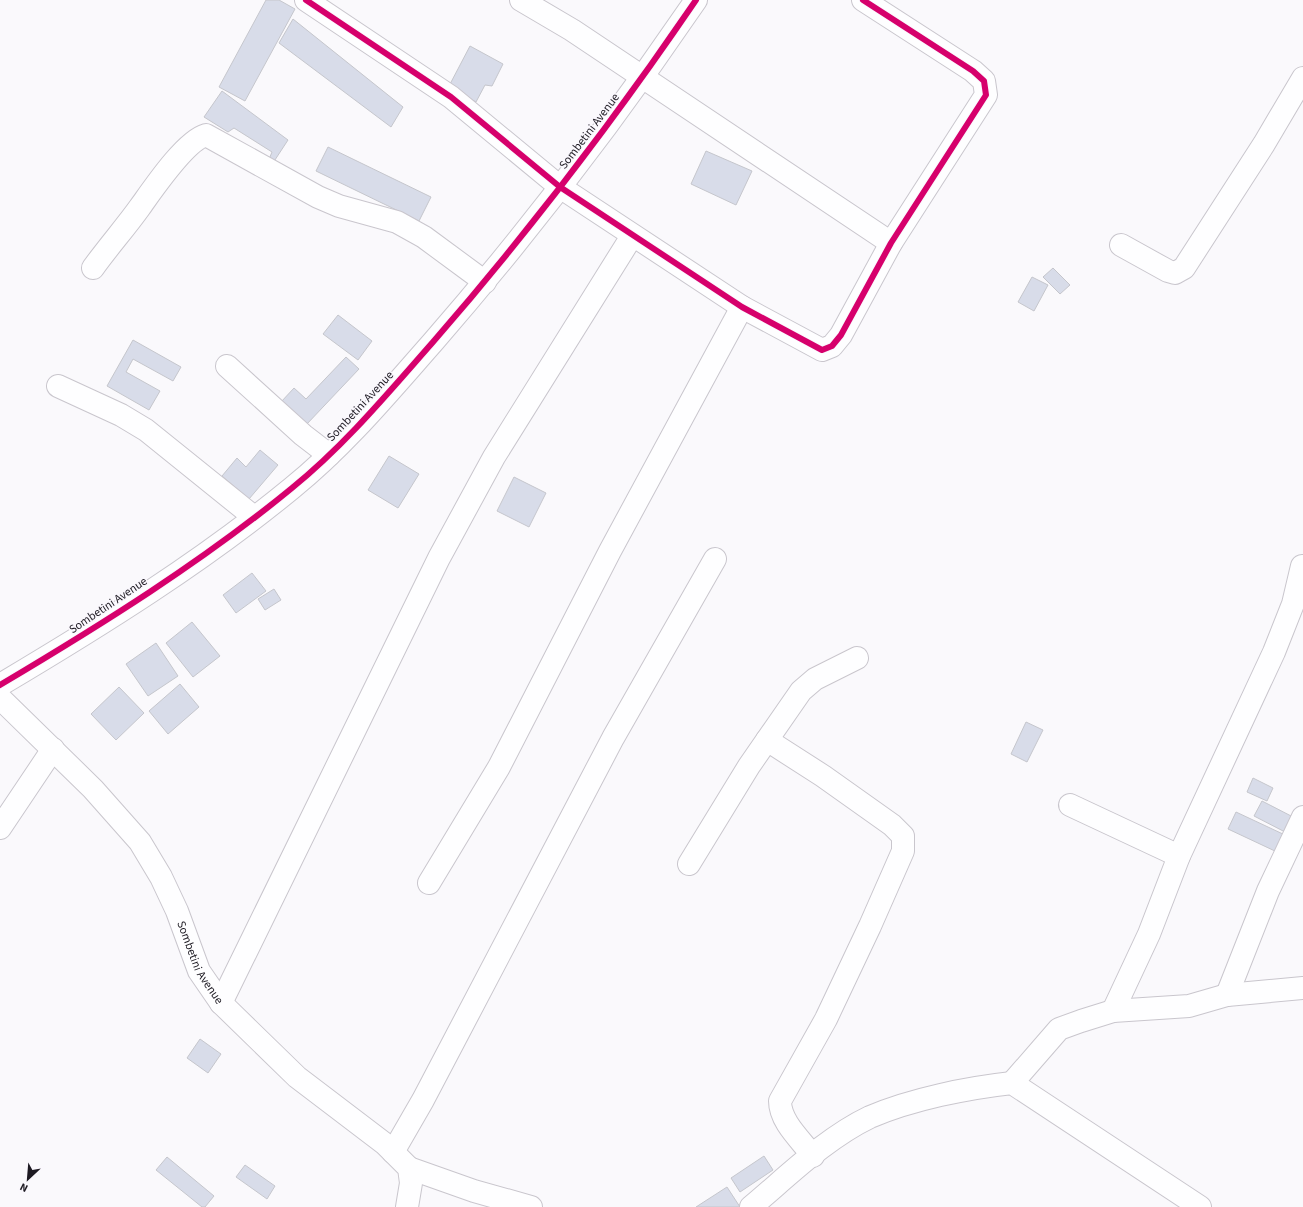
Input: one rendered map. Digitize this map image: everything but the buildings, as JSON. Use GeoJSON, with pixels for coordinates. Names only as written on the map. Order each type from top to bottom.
{"type":"FeatureCollection","features":[{"type":"Feature","properties":{"kind":"street"},"geometry":{"type":"LineString","coordinates":[[306,0],[451,97],[560,187],[632,236],[742,307],[822,350],[832,346],[841,335],[891,243],[986,95],[984,81],[973,71],[863,0]]}},
{"type":"Feature","properties":{"kind":"street"},"geometry":{"type":"LineString","coordinates":[[521,0],[572,30],[891,243]]}},
{"type":"Feature","properties":{"kind":"street","name":"Sombetini Avenue"},"geometry":{"type":"LineString","coordinates":[[0,685],[84,635],[213,548],[293,488],[354,433],[485,282],[643,78],[696,0]]}},
{"type":"Feature","properties":{"kind":"street"},"geometry":{"type":"LineString","coordinates":[[1121,245],[1168,271],[1175,273],[1184,268],[1264,144],[1303,78]]}},
{"type":"Feature","properties":{"kind":"street"},"geometry":{"type":"LineString","coordinates":[[93,268],[140,207],[153,187],[199,137],[206,135],[318,197],[339,206],[404,226],[424,237],[485,282]]}},
{"type":"Feature","properties":{"kind":"street"},"geometry":{"type":"LineString","coordinates":[[221,1004],[439,558],[494,457],[632,236]]}},
{"type":"Feature","properties":{"kind":"street"},"geometry":{"type":"LineString","coordinates":[[429,883],[499,767],[610,551],[742,307]]}},
{"type":"Feature","properties":{"kind":"street"},"geometry":{"type":"LineString","coordinates":[[227,366],[303,435],[329,455]]}},
{"type":"Feature","properties":{"kind":"street"},"geometry":{"type":"LineString","coordinates":[[58,386],[121,415],[146,430],[254,517]]}},
{"type":"Feature","properties":{"kind":"street"},"geometry":{"type":"LineString","coordinates":[[394,1152],[423,1100],[613,738],[715,558]]}},
{"type":"Feature","properties":{"kind":"street"},"geometry":{"type":"LineString","coordinates":[[1113,1011],[1149,934],[1179,856],[1274,652],[1293,604],[1302,566]]}},
{"type":"Feature","properties":{"kind":"street"},"geometry":{"type":"LineString","coordinates":[[689,864],[749,766],[806,684],[857,658]]}},
{"type":"Feature","properties":{"kind":"street","name":"Sombetini Avenue"},"geometry":{"type":"LineString","coordinates":[[0,698],[93,789],[140,842],[161,877],[177,911],[199,971],[221,1004],[297,1077],[385,1144],[409,1168]]}},
{"type":"Feature","properties":{"kind":"street"},"geometry":{"type":"LineString","coordinates":[[767,740],[823,776],[892,824],[903,836],[903,851],[870,926],[826,1019],[780,1101],[780,1109],[785,1120],[813,1156]]}},
{"type":"Feature","properties":{"kind":"street"},"geometry":{"type":"LineString","coordinates":[[0,828],[53,749]]}},
{"type":"Feature","properties":{"kind":"street"},"geometry":{"type":"LineString","coordinates":[[1070,805],[1179,856]]}},
{"type":"Feature","properties":{"kind":"street"},"geometry":{"type":"LineString","coordinates":[[1227,995],[1268,891],[1303,817]]}},
{"type":"Feature","properties":{"kind":"street"},"geometry":{"type":"LineString","coordinates":[[1012,1083],[1059,1029],[1113,1011],[1189,1006],[1227,995],[1303,988]]}},
{"type":"Feature","properties":{"kind":"street"},"geometry":{"type":"LineString","coordinates":[[751,1207],[840,1135],[870,1118],[932,1097],[981,1086],[1012,1083],[1200,1207]]}},
{"type":"Feature","properties":{"kind":"street"},"geometry":{"type":"LineString","coordinates":[[407,1207],[411,1183],[409,1168],[474,1191],[531,1207]]}},
{"type":"Feature","properties":{"kind":"cycle path"},"geometry":{"type":"LineString","coordinates":[[306,0],[451,97],[560,187],[742,307],[822,350],[832,346],[841,335],[891,243],[986,95],[984,81],[973,71],[863,0]]}},
{"type":"Feature","properties":{"kind":"cycle path"},"geometry":{"type":"LineString","coordinates":[[0,685],[113,616],[223,542],[292,488],[330,454],[366,418],[433,342],[536,218],[602,132],[696,0]]}}]}
